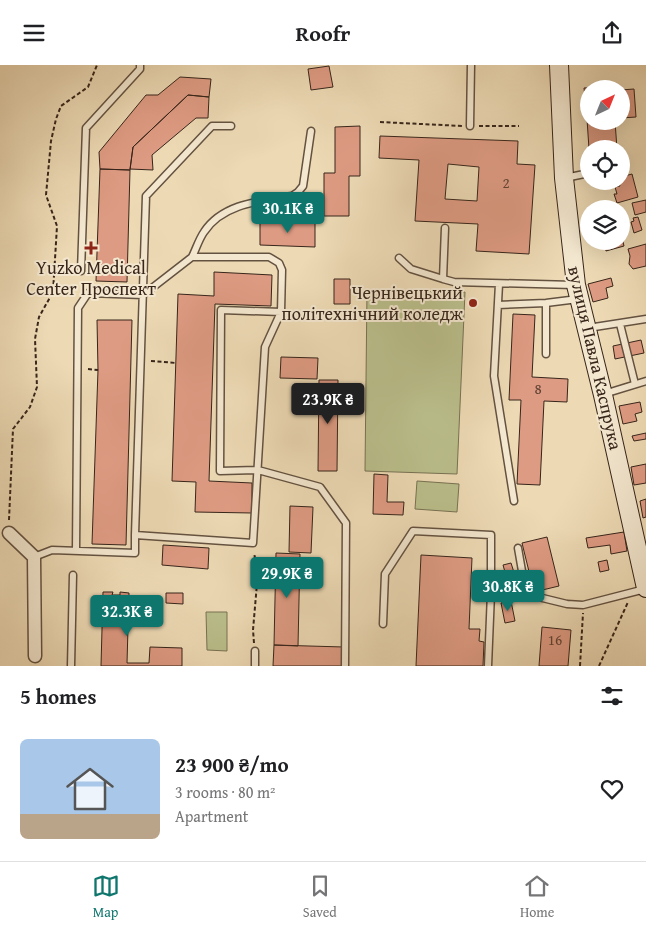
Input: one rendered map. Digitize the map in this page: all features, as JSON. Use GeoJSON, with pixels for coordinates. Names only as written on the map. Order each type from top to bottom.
{"type":"FeatureCollection","features":[{"type":"Feature","properties":{"kind":"street","name":"вулиця Павла Каспрука"},"geometry":{"type":"LineString","coordinates":[[559,65],[564,179],[577,292],[603,395],[641,590]]}},
{"type":"Feature","properties":{"kind":"street"},"geometry":{"type":"LineString","coordinates":[[9,533],[34,557],[36,661]]}},
{"type":"Feature","properties":{"kind":"lane"},"geometry":{"type":"LineString","coordinates":[[81,271],[86,128],[140,69],[140,65]]}},
{"type":"Feature","properties":{"kind":"lane"},"geometry":{"type":"LineString","coordinates":[[470,126],[471,65]]}},
{"type":"Feature","properties":{"kind":"lane"},"geometry":{"type":"LineString","coordinates":[[34,557],[52,550],[135,553],[146,196],[212,126],[231,126]]}},
{"type":"Feature","properties":{"kind":"lane"},"geometry":{"type":"LineString","coordinates":[[76,551],[78,308],[88,293],[143,295],[192,257],[203,233],[214,219],[241,204],[292,196],[298,192],[303,186],[311,131]]}},
{"type":"Feature","properties":{"kind":"lane"},"geometry":{"type":"LineString","coordinates":[[564,179],[580,175]]}},
{"type":"Feature","properties":{"kind":"lane"},"geometry":{"type":"LineString","coordinates":[[443,279],[446,228]]}},
{"type":"Feature","properties":{"kind":"lane"},"geometry":{"type":"LineString","coordinates":[[135,535],[253,543],[265,347],[281,311],[282,270],[279,263],[269,257],[192,257]]}},
{"type":"Feature","properties":{"kind":"lane"},"geometry":{"type":"LineString","coordinates":[[399,258],[411,269],[454,283],[499,284],[577,292]]}},
{"type":"Feature","properties":{"kind":"lane"},"geometry":{"type":"LineString","coordinates":[[499,284],[494,376],[514,501]]}},
{"type":"Feature","properties":{"kind":"lane"},"geometry":{"type":"LineString","coordinates":[[498,305],[546,303],[577,292]]}},
{"type":"Feature","properties":{"kind":"lane"},"geometry":{"type":"LineString","coordinates":[[546,303],[546,354]]}},
{"type":"Feature","properties":{"kind":"lane"},"geometry":{"type":"LineString","coordinates":[[281,311],[221,310],[220,471],[258,471],[320,487],[346,523],[345,666]]}},
{"type":"Feature","properties":{"kind":"lane"},"geometry":{"type":"LineString","coordinates":[[585,328],[646,319]]}},
{"type":"Feature","properties":{"kind":"lane"},"geometry":{"type":"LineString","coordinates":[[620,324],[635,385]]}},
{"type":"Feature","properties":{"kind":"lane"},"geometry":{"type":"LineString","coordinates":[[603,395],[646,381]]}},
{"type":"Feature","properties":{"kind":"lane"},"geometry":{"type":"LineString","coordinates":[[383,624],[385,574],[413,531],[491,535],[488,666]]}},
{"type":"Feature","properties":{"kind":"lane"},"geometry":{"type":"LineString","coordinates":[[518,548],[526,595]]}},
{"type":"Feature","properties":{"kind":"lane"},"geometry":{"type":"LineString","coordinates":[[71,666],[73,575]]}},
{"type":"Feature","properties":{"kind":"lane"},"geometry":{"type":"LineString","coordinates":[[491,593],[526,595],[566,604],[583,605],[641,590]]}},
{"type":"Feature","properties":{"kind":"lane"},"geometry":{"type":"LineString","coordinates":[[255,651],[255,666]]}},
{"type":"Feature","properties":{"kind":"path"},"geometry":{"type":"LineString","coordinates":[[9,533],[13,429],[30,407],[37,387],[35,339],[39,317],[53,292],[57,226],[46,195],[51,141],[60,106],[77,97],[88,87],[97,65]]}},
{"type":"Feature","properties":{"kind":"path"},"geometry":{"type":"LineString","coordinates":[[380,122],[519,126]]}},
{"type":"Feature","properties":{"kind":"path"},"geometry":{"type":"LineString","coordinates":[[141,360],[176,363]]}},
{"type":"Feature","properties":{"kind":"path"},"geometry":{"type":"LineString","coordinates":[[253,543],[258,573],[253,629],[255,651]]}},
{"type":"Feature","properties":{"kind":"path"},"geometry":{"type":"LineString","coordinates":[[599,666],[641,590]]}},
{"type":"Feature","properties":{"kind":"path"},"geometry":{"type":"LineString","coordinates":[[580,666],[583,605]]}},
{"type":"Feature","properties":{"kind":"green space"},"geometry":{"type":"Polygon","coordinates":[[[367,290],[465,292],[457,474],[365,471],[367,290]]]}},
{"type":"Feature","properties":{"kind":"green space"},"geometry":{"type":"Polygon","coordinates":[[[417,481],[459,484],[457,512],[415,509],[417,481]]]}},
{"type":"Feature","properties":{"kind":"green space"},"geometry":{"type":"Polygon","coordinates":[[[206,612],[227,612],[227,651],[207,650],[206,612]]]}},
{"type":"Feature","properties":{"kind":"building"},"geometry":{"type":"Polygon","coordinates":[[[329,66],[333,87],[311,90],[308,69],[329,66]]]}},
{"type":"Feature","properties":{"kind":"building"},"geometry":{"type":"Polygon","coordinates":[[[180,77],[211,79],[209,97],[188,95],[133,147],[130,170],[100,169],[99,152],[146,95],[158,95],[180,77]]]}},
{"type":"Feature","properties":{"kind":"building"},"geometry":{"type":"Polygon","coordinates":[[[630,89],[634,89],[636,117],[630,117],[630,89]]]}},
{"type":"Feature","properties":{"kind":"building"},"geometry":{"type":"Polygon","coordinates":[[[188,95],[209,97],[208,118],[196,118],[152,155],[153,170],[130,169],[133,147],[188,95]]]}},
{"type":"Feature","properties":{"kind":"building"},"geometry":{"type":"Polygon","coordinates":[[[360,126],[360,176],[349,176],[349,216],[324,216],[324,173],[335,173],[335,127],[360,126]]]}},
{"type":"Feature","properties":{"kind":"building"},"geometry":{"type":"Polygon","coordinates":[[[588,130],[616,130],[616,140],[588,140],[588,130]]]}},
{"type":"Feature","properties":{"kind":"building"},"geometry":{"type":"Polygon","coordinates":[[[380,136],[518,141],[517,164],[535,165],[529,254],[476,251],[478,224],[415,221],[419,160],[379,158],[380,136]],[[448,164],[445,199],[477,201],[479,167],[448,164]]]}},
{"type":"Feature","properties":{"kind":"building"},"geometry":{"type":"Polygon","coordinates":[[[100,169],[130,170],[127,282],[96,281],[100,169]]]}},
{"type":"Feature","properties":{"kind":"building"},"geometry":{"type":"Polygon","coordinates":[[[632,174],[638,197],[628,200],[616,200],[614,194],[617,194],[616,190],[630,190],[630,175],[632,174]]]}},
{"type":"Feature","properties":{"kind":"building"},"geometry":{"type":"Polygon","coordinates":[[[646,200],[646,212],[635,215],[632,203],[646,200]]]}},
{"type":"Feature","properties":{"kind":"building"},"geometry":{"type":"Polygon","coordinates":[[[638,217],[642,230],[634,233],[631,222],[634,221],[633,218],[638,217]]]}},
{"type":"Feature","properties":{"kind":"building"},"geometry":{"type":"Polygon","coordinates":[[[260,221],[315,223],[315,247],[260,245],[260,221]]]}},
{"type":"Feature","properties":{"kind":"building"},"geometry":{"type":"Polygon","coordinates":[[[646,244],[646,266],[633,269],[629,264],[628,250],[646,244]]]}},
{"type":"Feature","properties":{"kind":"building"},"geometry":{"type":"Polygon","coordinates":[[[214,272],[272,275],[271,306],[215,304],[209,481],[252,483],[252,513],[195,512],[196,482],[172,481],[178,294],[214,296],[214,272]]]}},
{"type":"Feature","properties":{"kind":"building"},"geometry":{"type":"Polygon","coordinates":[[[611,278],[613,286],[606,288],[608,298],[593,302],[588,284],[611,278]]]}},
{"type":"Feature","properties":{"kind":"building"},"geometry":{"type":"Polygon","coordinates":[[[334,279],[350,279],[350,304],[334,304],[334,279]]]}},
{"type":"Feature","properties":{"kind":"building"},"geometry":{"type":"Polygon","coordinates":[[[513,314],[535,315],[532,377],[568,379],[567,402],[544,401],[540,485],[517,484],[521,400],[509,400],[513,314]]]}},
{"type":"Feature","properties":{"kind":"building"},"geometry":{"type":"Polygon","coordinates":[[[97,320],[132,320],[126,545],[92,544],[98,370],[97,320]]]}},
{"type":"Feature","properties":{"kind":"building"},"geometry":{"type":"Polygon","coordinates":[[[641,340],[644,353],[615,359],[613,346],[641,340]]]}},
{"type":"Feature","properties":{"kind":"building"},"geometry":{"type":"Polygon","coordinates":[[[281,357],[318,358],[317,379],[280,378],[281,357]]]}},
{"type":"Feature","properties":{"kind":"building"},"geometry":{"type":"Polygon","coordinates":[[[319,380],[338,380],[337,471],[318,471],[319,380]]]}},
{"type":"Feature","properties":{"kind":"building"},"geometry":{"type":"Polygon","coordinates":[[[640,402],[642,412],[635,414],[637,421],[623,424],[619,406],[640,402]]]}},
{"type":"Feature","properties":{"kind":"building"},"geometry":{"type":"Polygon","coordinates":[[[646,433],[646,439],[634,441],[632,436],[646,433]]]}},
{"type":"Feature","properties":{"kind":"building"},"geometry":{"type":"Polygon","coordinates":[[[646,464],[646,483],[634,485],[631,467],[646,464]]]}},
{"type":"Feature","properties":{"kind":"building"},"geometry":{"type":"Polygon","coordinates":[[[374,474],[388,475],[387,502],[404,502],[403,515],[373,514],[374,474]]]}},
{"type":"Feature","properties":{"kind":"building"},"geometry":{"type":"Polygon","coordinates":[[[646,499],[646,517],[643,518],[640,501],[646,499]]]}},
{"type":"Feature","properties":{"kind":"building"},"geometry":{"type":"Polygon","coordinates":[[[290,506],[313,507],[311,553],[289,552],[290,506]]]}},
{"type":"Feature","properties":{"kind":"building"},"geometry":{"type":"Polygon","coordinates":[[[624,532],[627,551],[611,554],[610,545],[588,548],[586,538],[624,532]]]}},
{"type":"Feature","properties":{"kind":"building"},"geometry":{"type":"Polygon","coordinates":[[[547,537],[559,586],[534,592],[522,543],[547,537]]]}},
{"type":"Feature","properties":{"kind":"building"},"geometry":{"type":"Polygon","coordinates":[[[163,545],[209,548],[208,569],[162,565],[163,545]]]}},
{"type":"Feature","properties":{"kind":"building"},"geometry":{"type":"Polygon","coordinates":[[[276,553],[300,554],[298,646],[274,645],[276,553]]]}},
{"type":"Feature","properties":{"kind":"building"},"geometry":{"type":"Polygon","coordinates":[[[421,555],[472,558],[469,629],[480,629],[479,641],[484,642],[483,666],[416,666],[421,555]]]}},
{"type":"Feature","properties":{"kind":"building"},"geometry":{"type":"Polygon","coordinates":[[[607,560],[609,570],[600,572],[598,562],[607,560]]]}},
{"type":"Feature","properties":{"kind":"building"},"geometry":{"type":"Polygon","coordinates":[[[511,563],[518,585],[506,588],[504,580],[507,579],[503,565],[511,563]]]}},
{"type":"Feature","properties":{"kind":"building"},"geometry":{"type":"Polygon","coordinates":[[[103,592],[113,592],[112,595],[120,595],[120,592],[129,593],[127,663],[149,663],[150,647],[182,648],[182,666],[101,666],[103,592]]]}},
{"type":"Feature","properties":{"kind":"building"},"geometry":{"type":"Polygon","coordinates":[[[166,593],[183,593],[183,604],[166,603],[166,593]]]}},
{"type":"Feature","properties":{"kind":"building"},"geometry":{"type":"Polygon","coordinates":[[[511,601],[515,621],[505,623],[501,603],[511,601]]]}},
{"type":"Feature","properties":{"kind":"building"},"geometry":{"type":"Polygon","coordinates":[[[542,627],[571,630],[568,666],[539,666],[542,627]]]}},
{"type":"Feature","properties":{"kind":"building"},"geometry":{"type":"Polygon","coordinates":[[[274,645],[344,647],[343,666],[273,666],[274,645]]]}},
{"type":"Feature","properties":{"kind":"place","name":"Yuzko Medical Center Проспект"},"geometry":{"type":"Point","coordinates":[91,248]}},
{"type":"Feature","properties":{"kind":"place","name":"Чернівецький політехнічний коледж"},"geometry":{"type":"Point","coordinates":[473,303]}}]}
